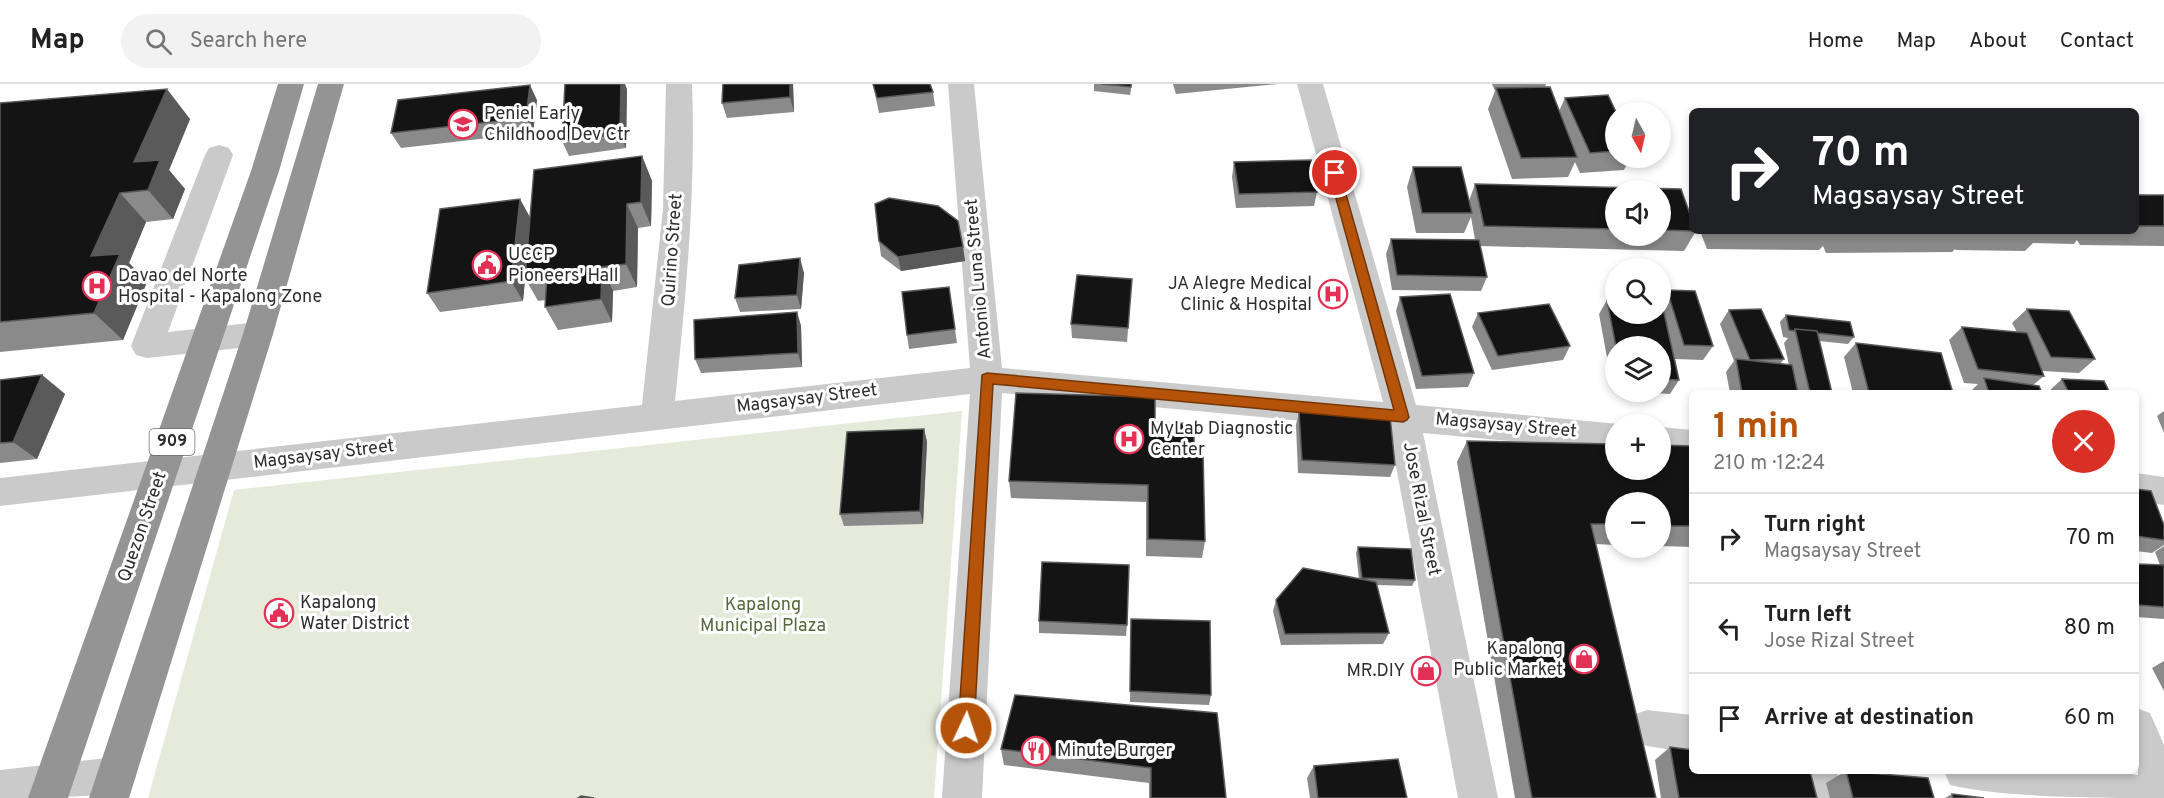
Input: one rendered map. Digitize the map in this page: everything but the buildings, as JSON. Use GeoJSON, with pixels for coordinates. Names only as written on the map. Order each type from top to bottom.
{"type":"FeatureCollection","features":[{"type":"Feature","properties":{"kind":"highway","name":"Quezon Street"},"geometry":{"type":"LineString","coordinates":[[51,791],[266,171],[291,84]]}},
{"type":"Feature","properties":{"kind":"highway","name":"909"},"geometry":{"type":"LineString","coordinates":[[112,787],[258,334],[332,84]]}},
{"type":"Feature","properties":{"kind":"street","name":"Quirino Street"},"geometry":{"type":"LineString","coordinates":[[657,416],[674,269],[679,157],[679,84]]}},
{"type":"Feature","properties":{"kind":"street","name":"Antonio Luna Street"},"geometry":{"type":"LineString","coordinates":[[961,84],[987,379],[962,798]]}},
{"type":"Feature","properties":{"kind":"street","name":"Jose Rizal Street"},"geometry":{"type":"LineString","coordinates":[[1310,84],[1403,417],[1478,798]]}},
{"type":"Feature","properties":{"kind":"street"},"geometry":{"type":"LineString","coordinates":[[219,155],[147,346],[258,334]]}},
{"type":"Feature","properties":{"kind":"street","name":"Magsaysay Street"},"geometry":{"type":"LineString","coordinates":[[0,492],[987,379],[1605,436]]}},
{"type":"Feature","properties":{"kind":"street"},"geometry":{"type":"LineString","coordinates":[[1671,442],[1689,444]]}},
{"type":"Feature","properties":{"kind":"street"},"geometry":{"type":"LineString","coordinates":[[2139,488],[2164,490]]}},
{"type":"Feature","properties":{"kind":"street"},"geometry":{"type":"LineString","coordinates":[[1647,728],[1689,734]]}},
{"type":"Feature","properties":{"kind":"street"},"geometry":{"type":"LineString","coordinates":[[2139,733],[2164,790]]}},
{"type":"Feature","properties":{"kind":"street"},"geometry":{"type":"LineString","coordinates":[[1818,774],[1824,798]]}},
{"type":"Feature","properties":{"kind":"street"},"geometry":{"type":"LineString","coordinates":[[1986,774],[2164,798]]}},
{"type":"Feature","properties":{"kind":"street"},"geometry":{"type":"LineString","coordinates":[[0,790],[51,791],[112,787]]}},
{"type":"Feature","properties":{"kind":"green space","name":"Kapalong Municipal Plaza"},"geometry":{"type":"Polygon","coordinates":[[[962,411],[934,798],[148,798],[234,490],[962,411]]]}},
{"type":"Feature","properties":{"kind":"place","name":"Peniel Early Childhood Dev Ctr"},"geometry":{"type":"Point","coordinates":[463,124]}},
{"type":"Feature","properties":{"kind":"place","name":"UCCP Pioneers' Hall"},"geometry":{"type":"Point","coordinates":[487,265]}},
{"type":"Feature","properties":{"kind":"place","name":"Davao del Norte Hospital - Kapalong Zone"},"geometry":{"type":"Point","coordinates":[97,286]}},
{"type":"Feature","properties":{"kind":"place","name":"JA Alegre Medical Clinic & Hospital"},"geometry":{"type":"Point","coordinates":[1333,294]}},
{"type":"Feature","properties":{"kind":"place","name":"MyLab Diagnostic Center"},"geometry":{"type":"Point","coordinates":[1129,439]}},
{"type":"Feature","properties":{"kind":"place","name":"Kapalong Water District"},"geometry":{"type":"Point","coordinates":[279,613]}},
{"type":"Feature","properties":{"kind":"place","name":"Kapalong Public Market"},"geometry":{"type":"Point","coordinates":[1584,659]}},
{"type":"Feature","properties":{"kind":"place","name":"MR.DIY"},"geometry":{"type":"Point","coordinates":[1426,671]}},
{"type":"Feature","properties":{"kind":"place","name":"Minute Burger"},"geometry":{"type":"Point","coordinates":[1036,751]}},
{"type":"Feature","properties":{"kind":"route"},"geometry":{"type":"LineString","coordinates":[[966,728],[987,379],[1403,417],[1335,173]]}}]}
